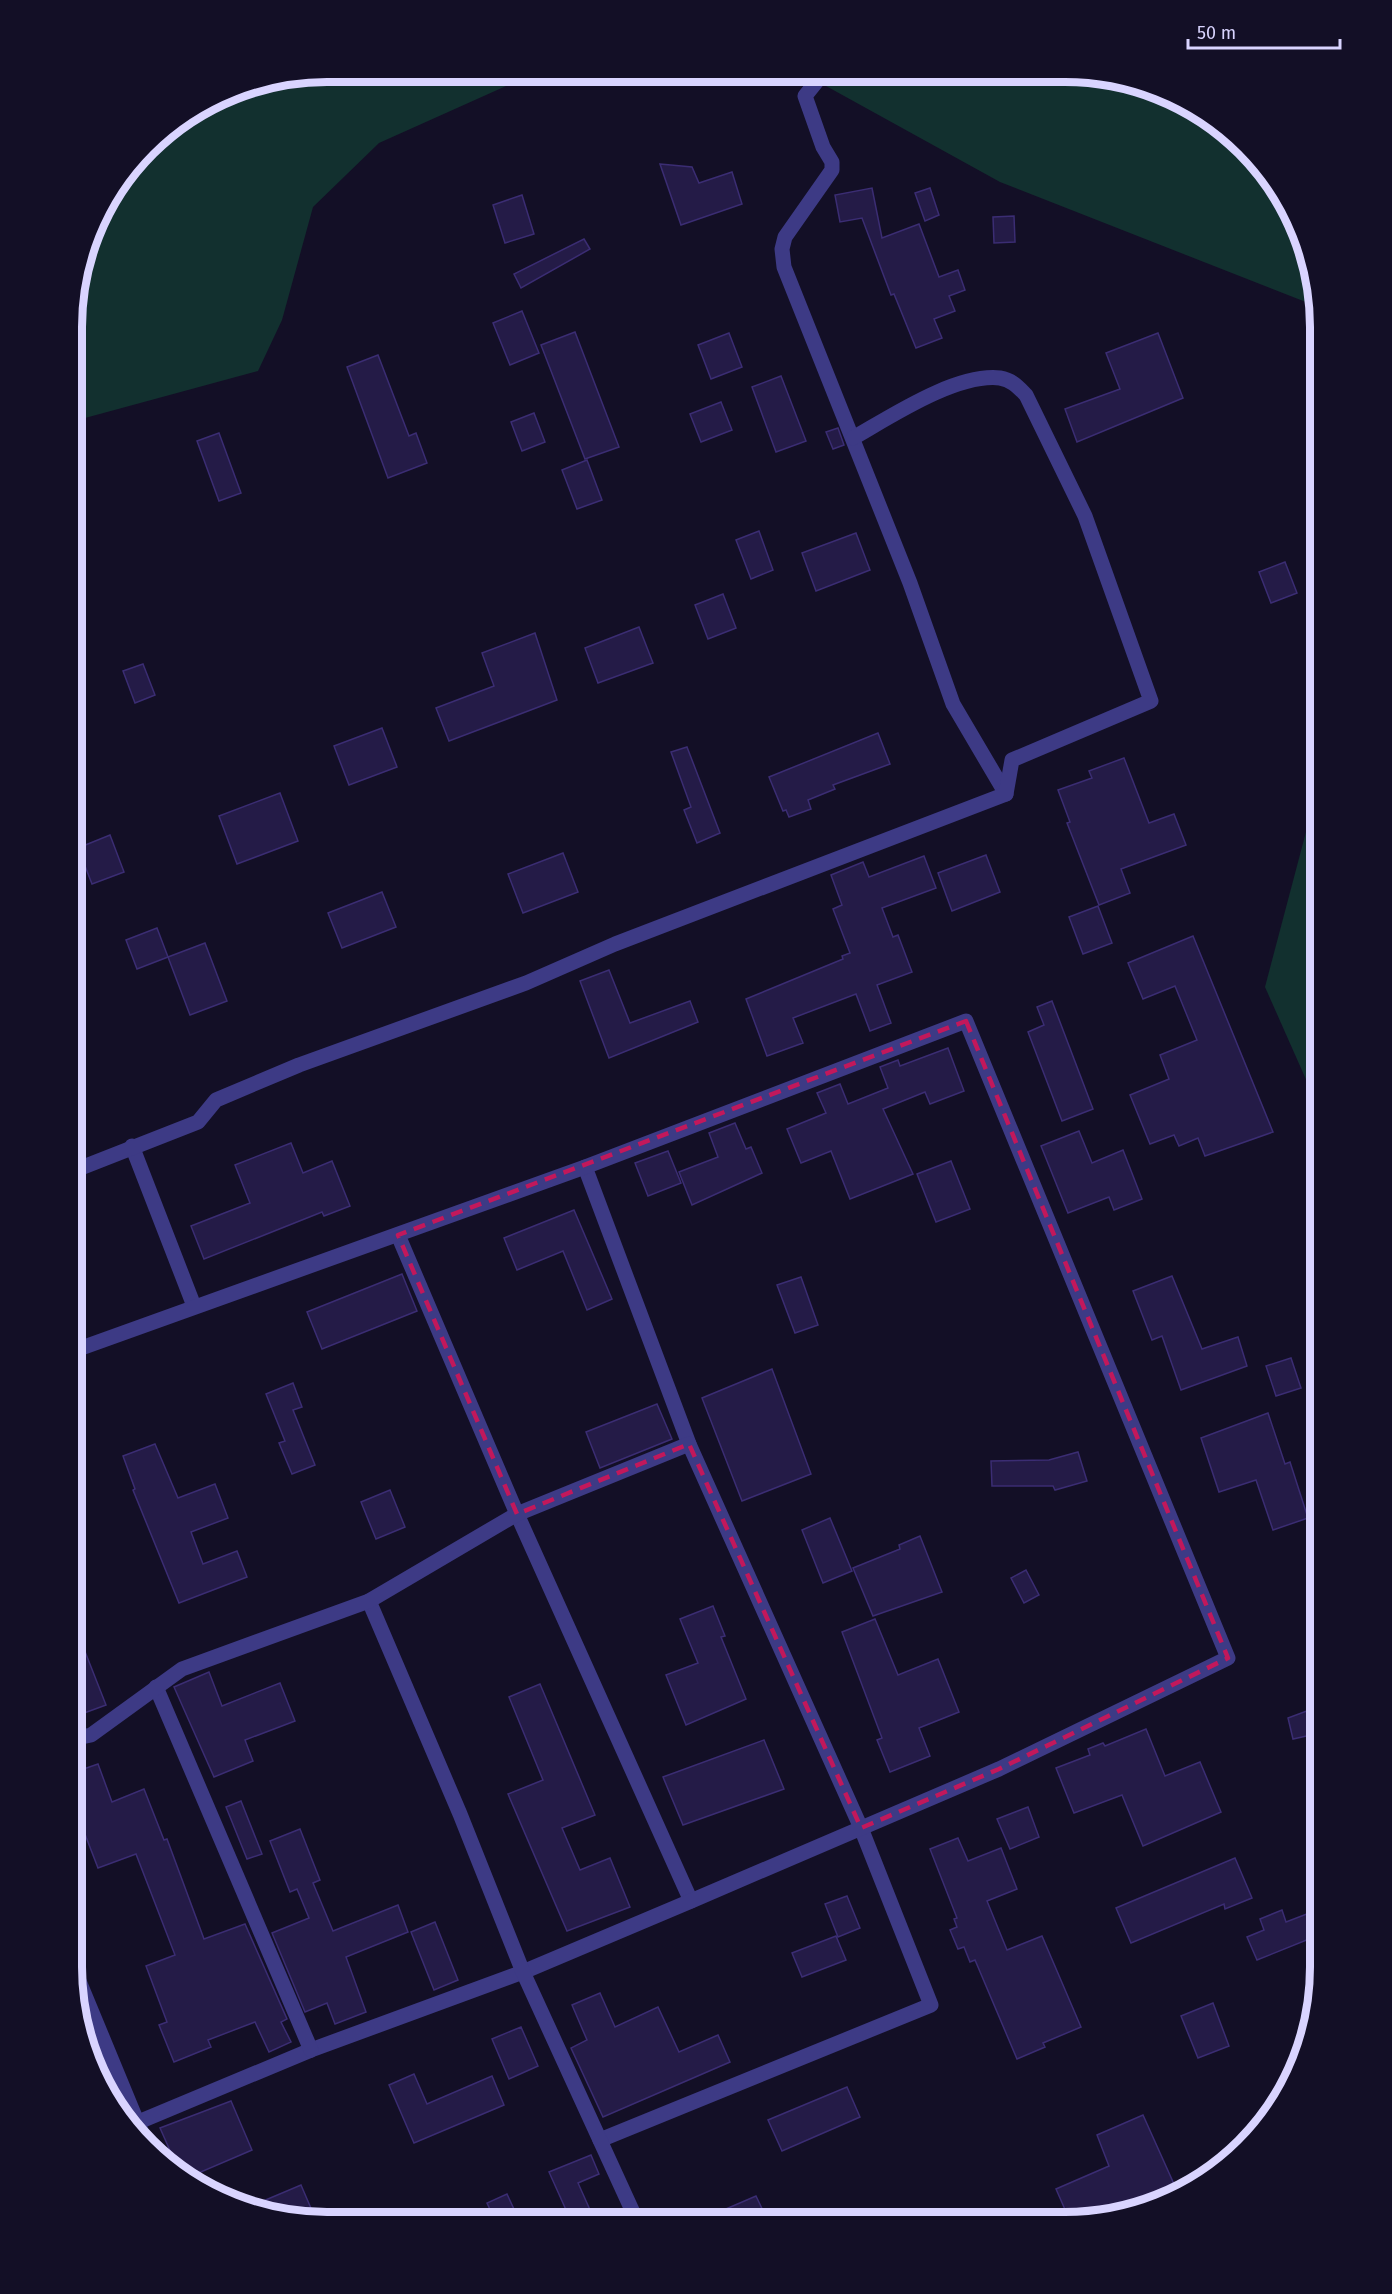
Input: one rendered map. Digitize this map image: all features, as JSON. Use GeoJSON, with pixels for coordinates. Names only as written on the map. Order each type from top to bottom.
{"type":"FeatureCollection","features":[{"type":"Feature","properties":{"kind":"street"},"geometry":{"type":"LineString","coordinates":[[816,82],[805,96],[823,147],[832,162],[832,170],[784,237],[782,249],[784,267],[853,438],[953,704],[1006,794]]}},
{"type":"Feature","properties":{"kind":"street"},"geometry":{"type":"LineString","coordinates":[[853,438],[945,390],[977,380],[1000,378],[1014,383],[1026,395],[1085,516],[1151,701],[1012,760],[1006,794]]}},
{"type":"Feature","properties":{"kind":"street"},"geometry":{"type":"LineString","coordinates":[[82,1167],[198,1122],[216,1100],[299,1065],[526,983],[615,944],[1006,794]]}},
{"type":"Feature","properties":{"kind":"street"},"geometry":{"type":"LineString","coordinates":[[82,1348],[585,1167],[966,1021],[1228,1658],[999,1769],[691,1901],[523,1972],[311,2050],[138,2122]]}},
{"type":"Feature","properties":{"kind":"street"},"geometry":{"type":"LineString","coordinates":[[132,1146],[194,1306]]}},
{"type":"Feature","properties":{"kind":"street"},"geometry":{"type":"LineString","coordinates":[[585,1167],[689,1444],[861,1828],[931,2005],[600,2140]]}},
{"type":"Feature","properties":{"kind":"street"},"geometry":{"type":"LineString","coordinates":[[398,1235],[517,1514],[691,1901]]}},
{"type":"Feature","properties":{"kind":"street"},"geometry":{"type":"LineString","coordinates":[[82,1737],[91,1735],[182,1669],[369,1601],[517,1514],[689,1444]]}},
{"type":"Feature","properties":{"kind":"street"},"geometry":{"type":"LineString","coordinates":[[369,1601],[460,1814],[523,1972],[632,2211]]}},
{"type":"Feature","properties":{"kind":"street"},"geometry":{"type":"LineString","coordinates":[[156,1687],[311,2050]]}},
{"type":"Feature","properties":{"kind":"street"},"geometry":{"type":"LineString","coordinates":[[85,1997],[127,2107]]}},
{"type":"Feature","properties":{"kind":"highlighted area"},"geometry":{"type":"Polygon","coordinates":[[[966,1021],[1228,1658],[999,1769],[861,1828],[689,1444],[517,1514],[398,1235],[966,1021]]]}},
{"type":"Feature","properties":{"kind":"green space"},"geometry":{"type":"Polygon","coordinates":[[[328,82],[515,82],[379,143],[313,207],[282,320],[258,371],[82,419],[82,328],[87,280],[108,219],[115,205],[143,166],[166,143],[205,115],[234,101],[280,87],[328,82]]]}},
{"type":"Feature","properties":{"kind":"green space"},"geometry":{"type":"Polygon","coordinates":[[[819,82],[1064,82],[1112,87],[1158,101],[1187,115],[1226,143],[1259,179],[1277,205],[1291,234],[1305,280],[1308,303],[1000,182],[819,82]]]}},
{"type":"Feature","properties":{"kind":"green space"},"geometry":{"type":"Polygon","coordinates":[[[1310,817],[1310,1088],[1265,987],[1310,817]]]}},
{"type":"Feature","properties":{"kind":"building"},"geometry":{"type":"Polygon","coordinates":[[[660,164],[692,167],[699,183],[732,172],[742,204],[681,225],[660,164]]]}},
{"type":"Feature","properties":{"kind":"building"},"geometry":{"type":"Polygon","coordinates":[[[872,188],[882,238],[919,224],[939,277],[958,270],[965,290],[949,296],[955,311],[934,319],[942,338],[916,348],[894,294],[891,295],[862,218],[840,222],[835,195],[872,188]]]}},
{"type":"Feature","properties":{"kind":"building"},"geometry":{"type":"Polygon","coordinates":[[[930,188],[939,215],[925,221],[915,193],[930,188]]]}},
{"type":"Feature","properties":{"kind":"building"},"geometry":{"type":"Polygon","coordinates":[[[522,195],[534,234],[505,243],[493,205],[522,195]]]}},
{"type":"Feature","properties":{"kind":"building"},"geometry":{"type":"Polygon","coordinates":[[[1014,216],[1015,242],[994,243],[993,217],[1014,216]]]}},
{"type":"Feature","properties":{"kind":"building"},"geometry":{"type":"Polygon","coordinates":[[[584,239],[590,249],[521,288],[514,274],[584,239]]]}},
{"type":"Feature","properties":{"kind":"building"},"geometry":{"type":"Polygon","coordinates":[[[522,311],[539,353],[510,365],[493,323],[522,311]]]}},
{"type":"Feature","properties":{"kind":"building"},"geometry":{"type":"Polygon","coordinates":[[[575,332],[619,447],[585,459],[541,345],[575,332]]]}},
{"type":"Feature","properties":{"kind":"building"},"geometry":{"type":"Polygon","coordinates":[[[729,333],[742,367],[711,379],[698,345],[729,333]]]}},
{"type":"Feature","properties":{"kind":"building"},"geometry":{"type":"Polygon","coordinates":[[[1158,333],[1183,398],[1077,442],[1065,409],[1120,389],[1106,353],[1158,333]]]}},
{"type":"Feature","properties":{"kind":"building"},"geometry":{"type":"Polygon","coordinates":[[[378,355],[409,436],[416,433],[427,463],[388,478],[347,367],[378,355]]]}},
{"type":"Feature","properties":{"kind":"building"},"geometry":{"type":"Polygon","coordinates":[[[781,376],[806,441],[776,452],[752,387],[781,376]]]}},
{"type":"Feature","properties":{"kind":"building"},"geometry":{"type":"Polygon","coordinates":[[[721,402],[732,430],[701,442],[690,414],[721,402]]]}},
{"type":"Feature","properties":{"kind":"building"},"geometry":{"type":"Polygon","coordinates":[[[534,413],[545,442],[522,451],[511,422],[534,413]]]}},
{"type":"Feature","properties":{"kind":"building"},"geometry":{"type":"Polygon","coordinates":[[[838,428],[844,445],[833,449],[826,432],[838,428]]]}},
{"type":"Feature","properties":{"kind":"building"},"geometry":{"type":"Polygon","coordinates":[[[219,433],[241,493],[219,501],[197,441],[219,433]]]}},
{"type":"Feature","properties":{"kind":"building"},"geometry":{"type":"Polygon","coordinates":[[[587,460],[602,500],[577,509],[562,470],[587,460]]]}},
{"type":"Feature","properties":{"kind":"building"},"geometry":{"type":"Polygon","coordinates":[[[759,531],[773,570],[751,579],[736,540],[759,531]]]}},
{"type":"Feature","properties":{"kind":"building"},"geometry":{"type":"Polygon","coordinates":[[[856,533],[870,570],[816,591],[802,553],[856,533]]]}},
{"type":"Feature","properties":{"kind":"building"},"geometry":{"type":"Polygon","coordinates":[[[1285,562],[1297,593],[1271,603],[1259,572],[1285,562]]]}},
{"type":"Feature","properties":{"kind":"building"},"geometry":{"type":"Polygon","coordinates":[[[723,594],[736,628],[708,639],[695,605],[723,594]]]}},
{"type":"Feature","properties":{"kind":"building"},"geometry":{"type":"Polygon","coordinates":[[[639,627],[653,663],[598,683],[585,648],[639,627]]]}},
{"type":"Feature","properties":{"kind":"building"},"geometry":{"type":"Polygon","coordinates":[[[535,633],[557,700],[449,741],[436,708],[494,686],[482,653],[535,633]]]}},
{"type":"Feature","properties":{"kind":"building"},"geometry":{"type":"Polygon","coordinates":[[[143,664],[155,695],[135,703],[123,671],[143,664]]]}},
{"type":"Feature","properties":{"kind":"building"},"geometry":{"type":"Polygon","coordinates":[[[382,728],[397,767],[349,785],[334,746],[382,728]]]}},
{"type":"Feature","properties":{"kind":"building"},"geometry":{"type":"Polygon","coordinates":[[[878,733],[890,764],[833,785],[835,789],[808,800],[811,809],[789,817],[786,810],[783,811],[769,777],[878,733]]]}},
{"type":"Feature","properties":{"kind":"building"},"geometry":{"type":"Polygon","coordinates":[[[687,747],[720,833],[697,843],[684,810],[691,807],[671,752],[687,747]]]}},
{"type":"Feature","properties":{"kind":"building"},"geometry":{"type":"Polygon","coordinates":[[[1124,758],[1149,823],[1174,814],[1186,845],[1121,869],[1130,893],[1099,905],[1067,823],[1070,822],[1058,790],[1092,778],[1089,771],[1124,758]]]}},
{"type":"Feature","properties":{"kind":"building"},"geometry":{"type":"Polygon","coordinates":[[[280,793],[298,841],[237,864],[219,816],[280,793]]]}},
{"type":"Feature","properties":{"kind":"building"},"geometry":{"type":"Polygon","coordinates":[[[110,835],[124,872],[92,884],[82,858],[82,846],[110,835]]]}},
{"type":"Feature","properties":{"kind":"building"},"geometry":{"type":"Polygon","coordinates":[[[563,853],[578,892],[523,913],[508,874],[563,853]]]}},
{"type":"Feature","properties":{"kind":"building"},"geometry":{"type":"Polygon","coordinates":[[[986,855],[1000,892],[952,911],[938,873],[986,855]]]}},
{"type":"Feature","properties":{"kind":"building"},"geometry":{"type":"Polygon","coordinates":[[[924,856],[936,888],[882,908],[893,937],[898,935],[912,972],[877,985],[891,1023],[870,1031],[856,994],[793,1018],[803,1043],[767,1056],[746,999],[843,959],[842,956],[850,953],[833,909],[842,905],[831,875],[863,862],[869,877],[924,856]]]}},
{"type":"Feature","properties":{"kind":"building"},"geometry":{"type":"Polygon","coordinates":[[[382,892],[396,927],[342,948],[328,913],[382,892]]]}},
{"type":"Feature","properties":{"kind":"building"},"geometry":{"type":"Polygon","coordinates":[[[1098,906],[1112,943],[1083,954],[1069,917],[1098,906]]]}},
{"type":"Feature","properties":{"kind":"building"},"geometry":{"type":"Polygon","coordinates":[[[157,928],[168,957],[137,969],[126,940],[157,928]]]}},
{"type":"Feature","properties":{"kind":"building"},"geometry":{"type":"Polygon","coordinates":[[[1193,936],[1273,1132],[1205,1156],[1198,1138],[1179,1146],[1174,1135],[1150,1144],[1130,1095],[1169,1079],[1160,1055],[1197,1040],[1175,986],[1143,999],[1128,963],[1193,936]]]}},
{"type":"Feature","properties":{"kind":"building"},"geometry":{"type":"Polygon","coordinates":[[[205,943],[227,1001],[190,1015],[168,957],[205,943]]]}},
{"type":"Feature","properties":{"kind":"building"},"geometry":{"type":"Polygon","coordinates":[[[609,970],[630,1023],[690,1001],[698,1022],[609,1058],[580,981],[609,970]]]}},
{"type":"Feature","properties":{"kind":"building"},"geometry":{"type":"Polygon","coordinates":[[[1052,1001],[1093,1109],[1062,1121],[1028,1032],[1044,1025],[1037,1007],[1052,1001]]]}},
{"type":"Feature","properties":{"kind":"building"},"geometry":{"type":"Polygon","coordinates":[[[948,1048],[964,1091],[930,1104],[925,1092],[883,1109],[913,1174],[850,1199],[831,1151],[801,1163],[787,1129],[826,1113],[817,1093],[840,1084],[848,1104],[888,1088],[880,1067],[898,1060],[900,1066],[948,1048]]]}},
{"type":"Feature","properties":{"kind":"building"},"geometry":{"type":"Polygon","coordinates":[[[735,1123],[746,1149],[751,1147],[762,1173],[692,1205],[679,1172],[718,1157],[709,1133],[735,1123]]]}},
{"type":"Feature","properties":{"kind":"building"},"geometry":{"type":"Polygon","coordinates":[[[1079,1131],[1092,1163],[1123,1150],[1142,1199],[1114,1210],[1109,1197],[1068,1213],[1041,1146],[1079,1131]]]}},
{"type":"Feature","properties":{"kind":"building"},"geometry":{"type":"Polygon","coordinates":[[[291,1143],[303,1173],[332,1161],[350,1206],[324,1216],[322,1212],[204,1259],[191,1226],[250,1203],[235,1165],[291,1143]]]}},
{"type":"Feature","properties":{"kind":"building"},"geometry":{"type":"Polygon","coordinates":[[[668,1151],[681,1183],[648,1196],[635,1163],[668,1151]]]}},
{"type":"Feature","properties":{"kind":"building"},"geometry":{"type":"Polygon","coordinates":[[[951,1161],[970,1209],[936,1222],[917,1174],[951,1161]]]}},
{"type":"Feature","properties":{"kind":"building"},"geometry":{"type":"Polygon","coordinates":[[[574,1210],[612,1299],[587,1310],[563,1251],[517,1270],[504,1238],[574,1210]]]}},
{"type":"Feature","properties":{"kind":"building"},"geometry":{"type":"Polygon","coordinates":[[[402,1274],[417,1311],[322,1349],[307,1312],[402,1274]]]}},
{"type":"Feature","properties":{"kind":"building"},"geometry":{"type":"Polygon","coordinates":[[[1172,1276],[1202,1349],[1238,1337],[1247,1366],[1181,1390],[1162,1336],[1152,1340],[1133,1291],[1172,1276]]]}},
{"type":"Feature","properties":{"kind":"building"},"geometry":{"type":"Polygon","coordinates":[[[801,1277],[818,1325],[795,1333],[777,1285],[801,1277]]]}},
{"type":"Feature","properties":{"kind":"building"},"geometry":{"type":"Polygon","coordinates":[[[1291,1358],[1301,1388],[1276,1396],[1266,1366],[1291,1358]]]}},
{"type":"Feature","properties":{"kind":"building"},"geometry":{"type":"Polygon","coordinates":[[[772,1369],[811,1474],[742,1501],[702,1398],[772,1369]]]}},
{"type":"Feature","properties":{"kind":"building"},"geometry":{"type":"Polygon","coordinates":[[[293,1383],[302,1407],[293,1410],[315,1465],[292,1474],[279,1443],[285,1441],[266,1394],[293,1383]]]}},
{"type":"Feature","properties":{"kind":"building"},"geometry":{"type":"Polygon","coordinates":[[[657,1404],[672,1439],[600,1468],[586,1432],[657,1404]]]}},
{"type":"Feature","properties":{"kind":"building"},"geometry":{"type":"Polygon","coordinates":[[[1268,1413],[1285,1464],[1290,1462],[1308,1518],[1273,1530],[1256,1480],[1219,1492],[1201,1438],[1268,1413]]]}},
{"type":"Feature","properties":{"kind":"building"},"geometry":{"type":"Polygon","coordinates":[[[155,1444],[178,1498],[215,1484],[228,1518],[191,1532],[203,1564],[237,1551],[247,1577],[179,1603],[133,1490],[135,1489],[123,1456],[155,1444]]]}},
{"type":"Feature","properties":{"kind":"building"},"geometry":{"type":"Polygon","coordinates":[[[1078,1452],[1087,1481],[1055,1490],[1053,1486],[992,1486],[991,1461],[1049,1460],[1078,1452]]]}},
{"type":"Feature","properties":{"kind":"building"},"geometry":{"type":"Polygon","coordinates":[[[390,1490],[405,1527],[376,1539],[361,1502],[390,1490]]]}},
{"type":"Feature","properties":{"kind":"building"},"geometry":{"type":"Polygon","coordinates":[[[830,1518],[852,1571],[823,1583],[802,1530],[830,1518]]]}},
{"type":"Feature","properties":{"kind":"building"},"geometry":{"type":"Polygon","coordinates":[[[920,1536],[942,1592],[873,1616],[853,1568],[900,1549],[899,1545],[920,1536]]]}},
{"type":"Feature","properties":{"kind":"building"},"geometry":{"type":"Polygon","coordinates":[[[1026,1570],[1039,1595],[1024,1603],[1011,1578],[1026,1570]]]}},
{"type":"Feature","properties":{"kind":"building"},"geometry":{"type":"Polygon","coordinates":[[[713,1606],[725,1636],[721,1637],[746,1699],[686,1725],[666,1675],[698,1663],[680,1619],[713,1606]]]}},
{"type":"Feature","properties":{"kind":"building"},"geometry":{"type":"Polygon","coordinates":[[[875,1619],[898,1675],[938,1659],[959,1712],[919,1728],[930,1756],[890,1772],[877,1740],[882,1738],[842,1632],[875,1619]]]}},
{"type":"Feature","properties":{"kind":"building"},"geometry":{"type":"Polygon","coordinates":[[[84,1649],[106,1705],[82,1714],[82,1650],[84,1649]]]}},
{"type":"Feature","properties":{"kind":"building"},"geometry":{"type":"Polygon","coordinates":[[[209,1672],[222,1706],[280,1683],[295,1721],[245,1740],[253,1761],[214,1777],[174,1687],[209,1672]]]}},
{"type":"Feature","properties":{"kind":"building"},"geometry":{"type":"Polygon","coordinates":[[[540,1684],[595,1815],[562,1828],[580,1870],[610,1858],[630,1907],[567,1931],[508,1794],[543,1780],[509,1697],[540,1684]]]}},
{"type":"Feature","properties":{"kind":"building"},"geometry":{"type":"Polygon","coordinates":[[[1310,1710],[1310,1735],[1293,1739],[1288,1718],[1310,1710]]]}},
{"type":"Feature","properties":{"kind":"building"},"geometry":{"type":"Polygon","coordinates":[[[1146,1729],[1165,1776],[1200,1762],[1221,1812],[1143,1846],[1122,1795],[1074,1813],[1056,1768],[1090,1755],[1088,1749],[1103,1743],[1105,1746],[1146,1729]]]}},
{"type":"Feature","properties":{"kind":"building"},"geometry":{"type":"Polygon","coordinates":[[[764,1740],[784,1789],[683,1825],[663,1777],[764,1740]]]}},
{"type":"Feature","properties":{"kind":"building"},"geometry":{"type":"Polygon","coordinates":[[[98,1764],[112,1802],[144,1789],[164,1840],[167,1839],[204,1939],[245,1924],[287,2019],[281,2022],[291,2042],[269,2052],[255,2022],[208,2040],[211,2047],[174,2062],[159,2025],[167,2022],[146,1966],[175,1955],[136,1854],[98,1868],[82,1827],[82,1770],[98,1764]]]}},
{"type":"Feature","properties":{"kind":"building"},"geometry":{"type":"Polygon","coordinates":[[[241,1801],[262,1854],[247,1859],[226,1807],[241,1801]]]}},
{"type":"Feature","properties":{"kind":"building"},"geometry":{"type":"Polygon","coordinates":[[[1028,1807],[1039,1837],[1010,1849],[997,1819],[1028,1807]]]}},
{"type":"Feature","properties":{"kind":"building"},"geometry":{"type":"Polygon","coordinates":[[[300,1829],[320,1880],[313,1883],[333,1931],[398,1905],[408,1932],[346,1957],[366,2012],[335,2024],[327,2003],[305,2012],[272,1933],[309,1918],[297,1889],[290,1892],[270,1841],[300,1829]]]}},
{"type":"Feature","properties":{"kind":"building"},"geometry":{"type":"Polygon","coordinates":[[[958,1838],[968,1861],[1001,1848],[1017,1889],[987,1901],[1007,1950],[1042,1936],[1081,2027],[1043,2043],[1045,2047],[1017,2059],[975,1960],[970,1962],[964,1947],[958,1949],[950,1930],[957,1927],[954,1919],[957,1918],[930,1849],[958,1838]]]}},
{"type":"Feature","properties":{"kind":"building"},"geometry":{"type":"Polygon","coordinates":[[[1235,1858],[1252,1898],[1225,1909],[1224,1904],[1131,1943],[1116,1908],[1235,1858]]]}},
{"type":"Feature","properties":{"kind":"building"},"geometry":{"type":"Polygon","coordinates":[[[847,1896],[860,1928],[838,1937],[825,1904],[847,1896]]]}},
{"type":"Feature","properties":{"kind":"building"},"geometry":{"type":"Polygon","coordinates":[[[1282,1910],[1286,1922],[1310,1913],[1310,1939],[1257,1960],[1247,1937],[1264,1930],[1260,1919],[1282,1910]]]}},
{"type":"Feature","properties":{"kind":"building"},"geometry":{"type":"Polygon","coordinates":[[[435,1922],[458,1980],[434,1990],[411,1932],[435,1922]]]}},
{"type":"Feature","properties":{"kind":"building"},"geometry":{"type":"Polygon","coordinates":[[[836,1936],[846,1960],[802,1977],[792,1953],[836,1936]]]}},
{"type":"Feature","properties":{"kind":"building"},"geometry":{"type":"Polygon","coordinates":[[[600,1993],[615,2027],[658,2007],[679,2052],[718,2035],[730,2062],[603,2117],[571,2048],[587,2040],[572,2005],[600,1993]]]}},
{"type":"Feature","properties":{"kind":"building"},"geometry":{"type":"Polygon","coordinates":[[[1213,2003],[1229,2046],[1198,2058],[1181,2016],[1213,2003]]]}},
{"type":"Feature","properties":{"kind":"building"},"geometry":{"type":"Polygon","coordinates":[[[521,2027],[538,2066],[509,2079],[492,2039],[521,2027]]]}},
{"type":"Feature","properties":{"kind":"building"},"geometry":{"type":"Polygon","coordinates":[[[414,2074],[427,2104],[492,2076],[504,2105],[414,2143],[389,2085],[414,2074]]]}},
{"type":"Feature","properties":{"kind":"building"},"geometry":{"type":"Polygon","coordinates":[[[847,2087],[860,2117],[782,2151],[768,2120],[847,2087]]]}},
{"type":"Feature","properties":{"kind":"building"},"geometry":{"type":"Polygon","coordinates":[[[231,2101],[252,2150],[197,2174],[172,2156],[160,2128],[231,2101]]]}},
{"type":"Feature","properties":{"kind":"building"},"geometry":{"type":"Polygon","coordinates":[[[1143,2115],[1175,2185],[1158,2193],[1112,2207],[1066,2211],[1056,2189],[1109,2166],[1097,2135],[1143,2115]]]}},
{"type":"Feature","properties":{"kind":"building"},"geometry":{"type":"Polygon","coordinates":[[[591,2155],[599,2174],[578,2183],[591,2211],[567,2211],[549,2172],[591,2155]]]}},
{"type":"Feature","properties":{"kind":"building"},"geometry":{"type":"Polygon","coordinates":[[[301,2185],[312,2211],[280,2207],[261,2202],[301,2185]]]}},
{"type":"Feature","properties":{"kind":"building"},"geometry":{"type":"Polygon","coordinates":[[[507,2194],[515,2211],[491,2211],[487,2203],[507,2194]]]}},
{"type":"Feature","properties":{"kind":"building"},"geometry":{"type":"Polygon","coordinates":[[[756,2196],[763,2211],[721,2211],[756,2196]]]}}]}
